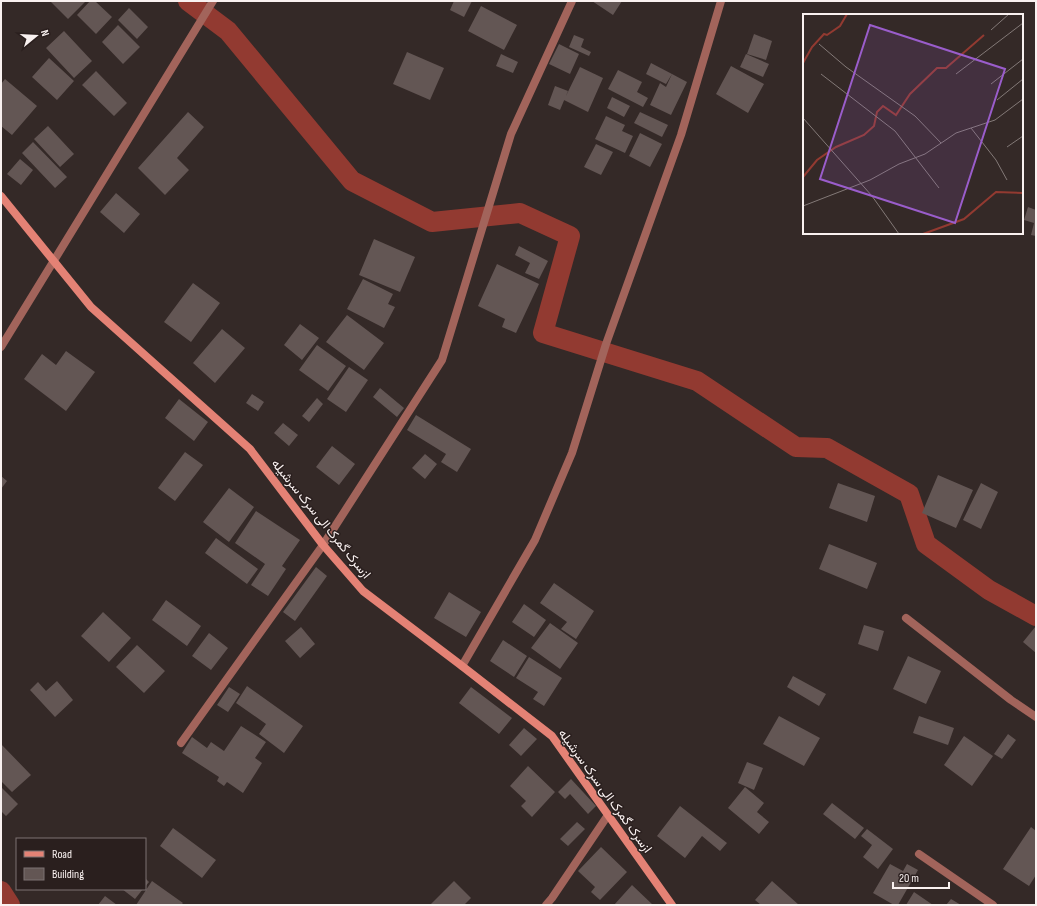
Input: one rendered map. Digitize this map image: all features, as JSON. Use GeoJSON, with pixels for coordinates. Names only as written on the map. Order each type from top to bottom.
{"type":"FeatureCollection","features":[{"type":"Feature","properties":{"kind":"street"},"geometry":{"type":"LineString","coordinates":[[1,347],[213,1]]}},
{"type":"Feature","properties":{"kind":"street"},"geometry":{"type":"LineString","coordinates":[[181,743],[323,545],[442,360],[511,134],[572,1]]}},
{"type":"Feature","properties":{"kind":"street"},"geometry":{"type":"LineString","coordinates":[[462,666],[535,540],[572,453],[606,344],[681,135],[721,1]]}},
{"type":"Feature","properties":{"kind":"street","name":"ازسرک گمرک الی سرک سرشیله"},"geometry":{"type":"LineString","coordinates":[[1,196],[91,307],[250,449],[323,545],[363,590],[552,736],[672,905]]}},
{"type":"Feature","properties":{"kind":"street"},"geometry":{"type":"LineString","coordinates":[[906,618],[1011,700],[1036,717]]}},
{"type":"Feature","properties":{"kind":"street"},"geometry":{"type":"LineString","coordinates":[[546,905],[608,815]]}},
{"type":"Feature","properties":{"kind":"street"},"geometry":{"type":"LineString","coordinates":[[919,854],[993,905]]}},
{"type":"Feature","properties":{"kind":"building"},"geometry":{"type":"Polygon","coordinates":[[[50,1],[86,1],[68,19],[50,1]]]}},
{"type":"Feature","properties":{"kind":"building"},"geometry":{"type":"Polygon","coordinates":[[[90,1],[95,1],[112,17],[96,34],[77,15],[90,1]]]}},
{"type":"Feature","properties":{"kind":"building"},"geometry":{"type":"Polygon","coordinates":[[[454,1],[472,1],[464,17],[450,10],[454,1]]]}},
{"type":"Feature","properties":{"kind":"building"},"geometry":{"type":"Polygon","coordinates":[[[592,1],[622,1],[613,15],[592,1]]]}},
{"type":"Feature","properties":{"kind":"building"},"geometry":{"type":"Polygon","coordinates":[[[481,6],[517,25],[504,50],[468,31],[481,6]]]}},
{"type":"Feature","properties":{"kind":"building"},"geometry":{"type":"Polygon","coordinates":[[[129,8],[148,27],[137,39],[118,20],[129,8]]]}},
{"type":"Feature","properties":{"kind":"building"},"geometry":{"type":"Polygon","coordinates":[[[118,25],[140,47],[123,64],[102,42],[118,25]]]}},
{"type":"Feature","properties":{"kind":"building"},"geometry":{"type":"Polygon","coordinates":[[[64,31],[92,61],[74,78],[46,48],[64,31]]]}},
{"type":"Feature","properties":{"kind":"building"},"geometry":{"type":"Polygon","coordinates":[[[754,34],[772,41],[766,60],[747,54],[754,34]]]}},
{"type":"Feature","properties":{"kind":"building"},"geometry":{"type":"Polygon","coordinates":[[[574,35],[584,39],[581,47],[591,52],[589,56],[569,47],[574,35]]]}},
{"type":"Feature","properties":{"kind":"building"},"geometry":{"type":"Polygon","coordinates":[[[559,44],[579,54],[570,74],[549,64],[559,44]]]}},
{"type":"Feature","properties":{"kind":"building"},"geometry":{"type":"Polygon","coordinates":[[[407,52],[444,68],[430,100],[393,84],[407,52]]]}},
{"type":"Feature","properties":{"kind":"building"},"geometry":{"type":"Polygon","coordinates":[[[501,54],[518,62],[513,73],[496,66],[501,54]]]}},
{"type":"Feature","properties":{"kind":"building"},"geometry":{"type":"Polygon","coordinates":[[[746,54],[769,64],[763,77],[740,67],[746,54]]]}},
{"type":"Feature","properties":{"kind":"building"},"geometry":{"type":"Polygon","coordinates":[[[49,58],[74,81],[57,100],[32,77],[49,58]]]}},
{"type":"Feature","properties":{"kind":"building"},"geometry":{"type":"Polygon","coordinates":[[[651,63],[672,74],[666,84],[646,74],[651,63]]]}},
{"type":"Feature","properties":{"kind":"building"},"geometry":{"type":"Polygon","coordinates":[[[731,66],[764,84],[748,113],[716,94],[731,66]]]}},
{"type":"Feature","properties":{"kind":"building"},"geometry":{"type":"Polygon","coordinates":[[[580,67],[603,78],[588,112],[564,100],[580,67]]]}},
{"type":"Feature","properties":{"kind":"building"},"geometry":{"type":"Polygon","coordinates":[[[618,70],[642,82],[637,92],[648,98],[643,107],[608,89],[618,70]]]}},
{"type":"Feature","properties":{"kind":"building"},"geometry":{"type":"Polygon","coordinates":[[[96,71],[127,103],[114,116],[82,85],[96,71]]]}},
{"type":"Feature","properties":{"kind":"building"},"geometry":{"type":"Polygon","coordinates":[[[672,74],[687,82],[671,115],[650,105],[660,83],[666,87],[672,74]]]}},
{"type":"Feature","properties":{"kind":"building"},"geometry":{"type":"Polygon","coordinates":[[[5,79],[37,106],[12,135],[1,126],[1,84],[5,79]]]}},
{"type":"Feature","properties":{"kind":"building"},"geometry":{"type":"Polygon","coordinates":[[[555,86],[568,91],[560,110],[548,105],[555,86]]]}},
{"type":"Feature","properties":{"kind":"building"},"geometry":{"type":"Polygon","coordinates":[[[612,97],[630,106],[624,117],[607,108],[612,97]]]}},
{"type":"Feature","properties":{"kind":"building"},"geometry":{"type":"Polygon","coordinates":[[[188,112],[204,127],[177,158],[189,170],[165,195],[138,168],[188,112]]]}},
{"type":"Feature","properties":{"kind":"building"},"geometry":{"type":"Polygon","coordinates":[[[640,112],[668,125],[662,137],[634,123],[640,112]]]}},
{"type":"Feature","properties":{"kind":"building"},"geometry":{"type":"Polygon","coordinates":[[[606,116],[625,125],[622,131],[633,136],[625,153],[595,139],[606,116]]]}},
{"type":"Feature","properties":{"kind":"building"},"geometry":{"type":"Polygon","coordinates":[[[48,126],[74,154],[60,167],[34,139],[48,126]]]}},
{"type":"Feature","properties":{"kind":"building"},"geometry":{"type":"Polygon","coordinates":[[[640,133],[662,144],[650,167],[629,156],[640,133]]]}},
{"type":"Feature","properties":{"kind":"building"},"geometry":{"type":"Polygon","coordinates":[[[33,142],[67,177],[55,188],[22,153],[33,142]]]}},
{"type":"Feature","properties":{"kind":"building"},"geometry":{"type":"Polygon","coordinates":[[[596,144],[613,152],[601,175],[584,167],[596,144]]]}},
{"type":"Feature","properties":{"kind":"building"},"geometry":{"type":"Polygon","coordinates":[[[20,159],[33,170],[21,185],[7,174],[20,159]]]}},
{"type":"Feature","properties":{"kind":"building"},"geometry":{"type":"Polygon","coordinates":[[[116,193],[140,214],[124,233],[100,212],[116,193]]]}},
{"type":"Feature","properties":{"kind":"building"},"geometry":{"type":"Polygon","coordinates":[[[1028,207],[1036,210],[1036,236],[1031,235],[1034,223],[1024,220],[1028,207]]]}},
{"type":"Feature","properties":{"kind":"building"},"geometry":{"type":"Polygon","coordinates":[[[374,239],[415,257],[400,292],[359,275],[374,239]]]}},
{"type":"Feature","properties":{"kind":"building"},"geometry":{"type":"Polygon","coordinates":[[[519,246],[548,261],[539,279],[525,273],[530,263],[515,255],[519,246]]]}},
{"type":"Feature","properties":{"kind":"building"},"geometry":{"type":"Polygon","coordinates":[[[497,264],[539,284],[516,333],[502,327],[505,319],[478,306],[497,264]]]}},
{"type":"Feature","properties":{"kind":"building"},"geometry":{"type":"Polygon","coordinates":[[[363,279],[393,294],[388,304],[395,307],[384,328],[347,309],[363,279]]]}},
{"type":"Feature","properties":{"kind":"building"},"geometry":{"type":"Polygon","coordinates":[[[193,283],[220,303],[191,342],[164,322],[193,283]]]}},
{"type":"Feature","properties":{"kind":"building"},"geometry":{"type":"Polygon","coordinates":[[[347,315],[384,343],[364,370],[326,342],[347,315]]]}},
{"type":"Feature","properties":{"kind":"building"},"geometry":{"type":"Polygon","coordinates":[[[300,324],[319,338],[302,360],[284,345],[300,324]]]}},
{"type":"Feature","properties":{"kind":"building"},"geometry":{"type":"Polygon","coordinates":[[[222,329],[245,348],[215,383],[193,363],[222,329]]]}},
{"type":"Feature","properties":{"kind":"building"},"geometry":{"type":"Polygon","coordinates":[[[317,345],[346,366],[328,391],[299,370],[317,345]]]}},
{"type":"Feature","properties":{"kind":"building"},"geometry":{"type":"Polygon","coordinates":[[[66,351],[95,372],[66,411],[24,379],[42,354],[56,365],[66,351]]]}},
{"type":"Feature","properties":{"kind":"building"},"geometry":{"type":"Polygon","coordinates":[[[349,367],[368,380],[346,412],[327,399],[349,367]]]}},
{"type":"Feature","properties":{"kind":"building"},"geometry":{"type":"Polygon","coordinates":[[[380,388],[404,408],[397,417],[373,397],[380,388]]]}},
{"type":"Feature","properties":{"kind":"building"},"geometry":{"type":"Polygon","coordinates":[[[252,394],[264,402],[258,411],[246,403],[252,394]]]}},
{"type":"Feature","properties":{"kind":"building"},"geometry":{"type":"Polygon","coordinates":[[[317,398],[323,404],[309,422],[302,416],[317,398]]]}},
{"type":"Feature","properties":{"kind":"building"},"geometry":{"type":"Polygon","coordinates":[[[179,399],[208,422],[194,441],[165,418],[179,399]]]}},
{"type":"Feature","properties":{"kind":"building"},"geometry":{"type":"Polygon","coordinates":[[[416,415],[471,449],[457,472],[441,462],[446,454],[407,430],[416,415]]]}},
{"type":"Feature","properties":{"kind":"building"},"geometry":{"type":"Polygon","coordinates":[[[283,423],[298,435],[289,446],[274,433],[283,423]]]}},
{"type":"Feature","properties":{"kind":"building"},"geometry":{"type":"Polygon","coordinates":[[[332,446],[355,464],[339,485],[316,467],[332,446]]]}},
{"type":"Feature","properties":{"kind":"building"},"geometry":{"type":"Polygon","coordinates":[[[185,452],[203,465],[175,501],[158,488],[185,452]]]}},
{"type":"Feature","properties":{"kind":"building"},"geometry":{"type":"Polygon","coordinates":[[[425,454],[437,464],[425,479],[412,468],[425,454]]]}},
{"type":"Feature","properties":{"kind":"building"},"geometry":{"type":"Polygon","coordinates":[[[938,475],[973,490],[956,528],[922,513],[938,475]]]}},
{"type":"Feature","properties":{"kind":"building"},"geometry":{"type":"Polygon","coordinates":[[[1,476],[7,481],[1,489],[1,476]]]}},
{"type":"Feature","properties":{"kind":"building"},"geometry":{"type":"Polygon","coordinates":[[[838,483],[875,496],[867,522],[829,508],[838,483]]]}},
{"type":"Feature","properties":{"kind":"building"},"geometry":{"type":"Polygon","coordinates":[[[981,483],[998,492],[981,529],[963,520],[981,483]]]}},
{"type":"Feature","properties":{"kind":"building"},"geometry":{"type":"Polygon","coordinates":[[[229,488],[254,507],[229,542],[203,522],[229,488]]]}},
{"type":"Feature","properties":{"kind":"building"},"geometry":{"type":"Polygon","coordinates":[[[256,511],[300,540],[282,566],[286,569],[268,596],[251,585],[265,564],[235,543],[256,511]]]}},
{"type":"Feature","properties":{"kind":"building"},"geometry":{"type":"Polygon","coordinates":[[[216,538],[258,569],[247,584],[205,553],[216,538]]]}},
{"type":"Feature","properties":{"kind":"building"},"geometry":{"type":"Polygon","coordinates":[[[829,544],[877,563],[867,589],[819,569],[829,544]]]}},
{"type":"Feature","properties":{"kind":"building"},"geometry":{"type":"Polygon","coordinates":[[[316,567],[327,576],[295,621],[283,612],[316,567]]]}},
{"type":"Feature","properties":{"kind":"building"},"geometry":{"type":"Polygon","coordinates":[[[554,583],[594,611],[576,639],[561,629],[567,622],[540,603],[554,583]]]}},
{"type":"Feature","properties":{"kind":"building"},"geometry":{"type":"Polygon","coordinates":[[[449,592],[481,612],[466,637],[434,618],[449,592]]]}},
{"type":"Feature","properties":{"kind":"building"},"geometry":{"type":"Polygon","coordinates":[[[166,600],[201,626],[187,646],[152,620],[166,600]]]}},
{"type":"Feature","properties":{"kind":"building"},"geometry":{"type":"Polygon","coordinates":[[[524,604],[546,620],[534,637],[512,622],[524,604]]]}},
{"type":"Feature","properties":{"kind":"building"},"geometry":{"type":"Polygon","coordinates":[[[103,612],[131,638],[109,662],[81,636],[103,612]]]}},
{"type":"Feature","properties":{"kind":"building"},"geometry":{"type":"Polygon","coordinates":[[[550,623],[578,643],[560,669],[531,648],[550,623]]]}},
{"type":"Feature","properties":{"kind":"building"},"geometry":{"type":"Polygon","coordinates":[[[864,625],[884,631],[878,651],[858,644],[864,625]]]}},
{"type":"Feature","properties":{"kind":"building"},"geometry":{"type":"Polygon","coordinates":[[[1036,626],[1036,653],[1023,642],[1036,626]]]}},
{"type":"Feature","properties":{"kind":"building"},"geometry":{"type":"Polygon","coordinates":[[[301,627],[315,644],[300,658],[285,641],[301,627]]]}},
{"type":"Feature","properties":{"kind":"building"},"geometry":{"type":"Polygon","coordinates":[[[209,633],[228,648],[211,670],[192,656],[209,633]]]}},
{"type":"Feature","properties":{"kind":"building"},"geometry":{"type":"Polygon","coordinates":[[[503,640],[527,656],[514,677],[490,661],[503,640]]]}},
{"type":"Feature","properties":{"kind":"building"},"geometry":{"type":"Polygon","coordinates":[[[137,645],[165,671],[144,693],[116,667],[137,645]]]}},
{"type":"Feature","properties":{"kind":"building"},"geometry":{"type":"Polygon","coordinates":[[[908,656],[941,671],[926,704],[893,689],[908,656]]]}},
{"type":"Feature","properties":{"kind":"building"},"geometry":{"type":"Polygon","coordinates":[[[529,657],[562,678],[544,706],[533,699],[538,692],[516,678],[529,657]]]}},
{"type":"Feature","properties":{"kind":"building"},"geometry":{"type":"Polygon","coordinates":[[[793,676],[826,694],[819,706],[787,687],[793,676]]]}},
{"type":"Feature","properties":{"kind":"building"},"geometry":{"type":"Polygon","coordinates":[[[57,681],[73,700],[55,717],[30,690],[38,682],[46,691],[57,681]]]}},
{"type":"Feature","properties":{"kind":"building"},"geometry":{"type":"Polygon","coordinates":[[[247,686],[303,726],[284,753],[259,734],[266,724],[236,703],[247,686]]]}},
{"type":"Feature","properties":{"kind":"building"},"geometry":{"type":"Polygon","coordinates":[[[229,687],[240,694],[228,712],[217,705],[229,687]]]}},
{"type":"Feature","properties":{"kind":"building"},"geometry":{"type":"Polygon","coordinates":[[[471,687],[512,718],[499,734],[459,703],[471,687]]]}},
{"type":"Feature","properties":{"kind":"building"},"geometry":{"type":"Polygon","coordinates":[[[779,716],[820,738],[804,766],[763,744],[779,716]]]}},
{"type":"Feature","properties":{"kind":"building"},"geometry":{"type":"Polygon","coordinates":[[[919,716],[954,728],[948,745],[913,733],[919,716]]]}},
{"type":"Feature","properties":{"kind":"building"},"geometry":{"type":"Polygon","coordinates":[[[241,726],[266,742],[255,758],[262,763],[243,793],[227,782],[224,786],[217,781],[219,777],[182,753],[192,737],[207,748],[211,742],[224,751],[241,726]]]}},
{"type":"Feature","properties":{"kind":"building"},"geometry":{"type":"Polygon","coordinates":[[[524,728],[537,739],[521,756],[509,745],[524,728]]]}},
{"type":"Feature","properties":{"kind":"building"},"geometry":{"type":"Polygon","coordinates":[[[1008,734],[1016,740],[1002,759],[994,754],[1008,734]]]}},
{"type":"Feature","properties":{"kind":"building"},"geometry":{"type":"Polygon","coordinates":[[[964,736],[993,756],[972,786],[944,765],[964,736]]]}},
{"type":"Feature","properties":{"kind":"building"},"geometry":{"type":"Polygon","coordinates":[[[1,744],[31,775],[12,792],[1,781],[1,744]]]}},
{"type":"Feature","properties":{"kind":"building"},"geometry":{"type":"Polygon","coordinates":[[[747,762],[763,768],[754,790],[738,783],[747,762]]]}},
{"type":"Feature","properties":{"kind":"building"},"geometry":{"type":"Polygon","coordinates":[[[528,766],[555,792],[532,817],[521,806],[526,801],[510,786],[528,766]]]}},
{"type":"Feature","properties":{"kind":"building"},"geometry":{"type":"Polygon","coordinates":[[[571,779],[596,806],[588,814],[570,794],[565,799],[558,792],[571,779]]]}},
{"type":"Feature","properties":{"kind":"building"},"geometry":{"type":"Polygon","coordinates":[[[1,787],[18,804],[6,816],[1,811],[1,787]]]}},
{"type":"Feature","properties":{"kind":"building"},"geometry":{"type":"Polygon","coordinates":[[[745,787],[764,803],[757,812],[769,822],[759,834],[728,808],[745,787]]]}},
{"type":"Feature","properties":{"kind":"building"},"geometry":{"type":"Polygon","coordinates":[[[832,803],[864,828],[855,839],[823,814],[832,803]]]}},
{"type":"Feature","properties":{"kind":"building"},"geometry":{"type":"Polygon","coordinates":[[[680,806],[727,843],[720,851],[702,836],[685,858],[657,836],[680,806]]]}},
{"type":"Feature","properties":{"kind":"building"},"geometry":{"type":"Polygon","coordinates":[[[577,822],[585,829],[568,846],[560,839],[577,822]]]}},
{"type":"Feature","properties":{"kind":"building"},"geometry":{"type":"Polygon","coordinates":[[[1031,827],[1036,831],[1036,875],[1029,886],[1003,869],[1031,827]]]}},
{"type":"Feature","properties":{"kind":"building"},"geometry":{"type":"Polygon","coordinates":[[[173,828],[216,860],[202,878],[160,846],[173,828]]]}},
{"type":"Feature","properties":{"kind":"building"},"geometry":{"type":"Polygon","coordinates":[[[867,829],[893,849],[878,869],[863,857],[872,845],[861,836],[867,829]]]}},
{"type":"Feature","properties":{"kind":"building"},"geometry":{"type":"Polygon","coordinates":[[[601,847],[627,872],[600,900],[591,892],[595,887],[578,871],[601,847]]]}},
{"type":"Feature","properties":{"kind":"building"},"geometry":{"type":"Polygon","coordinates":[[[890,864],[903,871],[907,864],[918,870],[898,905],[894,905],[873,893],[890,864]]]}},
{"type":"Feature","properties":{"kind":"building"},"geometry":{"type":"Polygon","coordinates":[[[146,879],[149,882],[146,886],[146,879]]]}},
{"type":"Feature","properties":{"kind":"building"},"geometry":{"type":"Polygon","coordinates":[[[152,881],[183,903],[181,905],[136,905],[152,881]]]}},
{"type":"Feature","properties":{"kind":"building"},"geometry":{"type":"Polygon","coordinates":[[[454,881],[471,898],[464,905],[430,905],[454,881]]]}},
{"type":"Feature","properties":{"kind":"building"},"geometry":{"type":"Polygon","coordinates":[[[772,881],[799,905],[761,905],[755,900],[772,881]]]}},
{"type":"Feature","properties":{"kind":"building"},"geometry":{"type":"Polygon","coordinates":[[[632,885],[653,905],[614,905],[632,885]]]}},
{"type":"Feature","properties":{"kind":"building"},"geometry":{"type":"Polygon","coordinates":[[[123,890],[142,890],[135,899],[123,890]]]}},
{"type":"Feature","properties":{"kind":"building"},"geometry":{"type":"Polygon","coordinates":[[[914,892],[933,905],[906,905],[914,892]]]}},
{"type":"Feature","properties":{"kind":"building"},"geometry":{"type":"Polygon","coordinates":[[[105,896],[117,905],[98,905],[105,896]]]}},
{"type":"Feature","properties":{"kind":"building"},"geometry":{"type":"Polygon","coordinates":[[[951,899],[961,905],[946,905],[951,899]]]}},
{"type":"Feature","properties":{"kind":"waterway"},"geometry":{"type":"LineString","coordinates":[[188,1],[228,31],[352,181],[432,222],[520,213],[570,236],[543,333],[697,381],[796,447],[827,448],[909,494],[926,544],[989,590],[1036,616]]}},
{"type":"Feature","properties":{"kind":"waterway"},"geometry":{"type":"LineString","coordinates":[[1,891],[10,905]]}}]}
